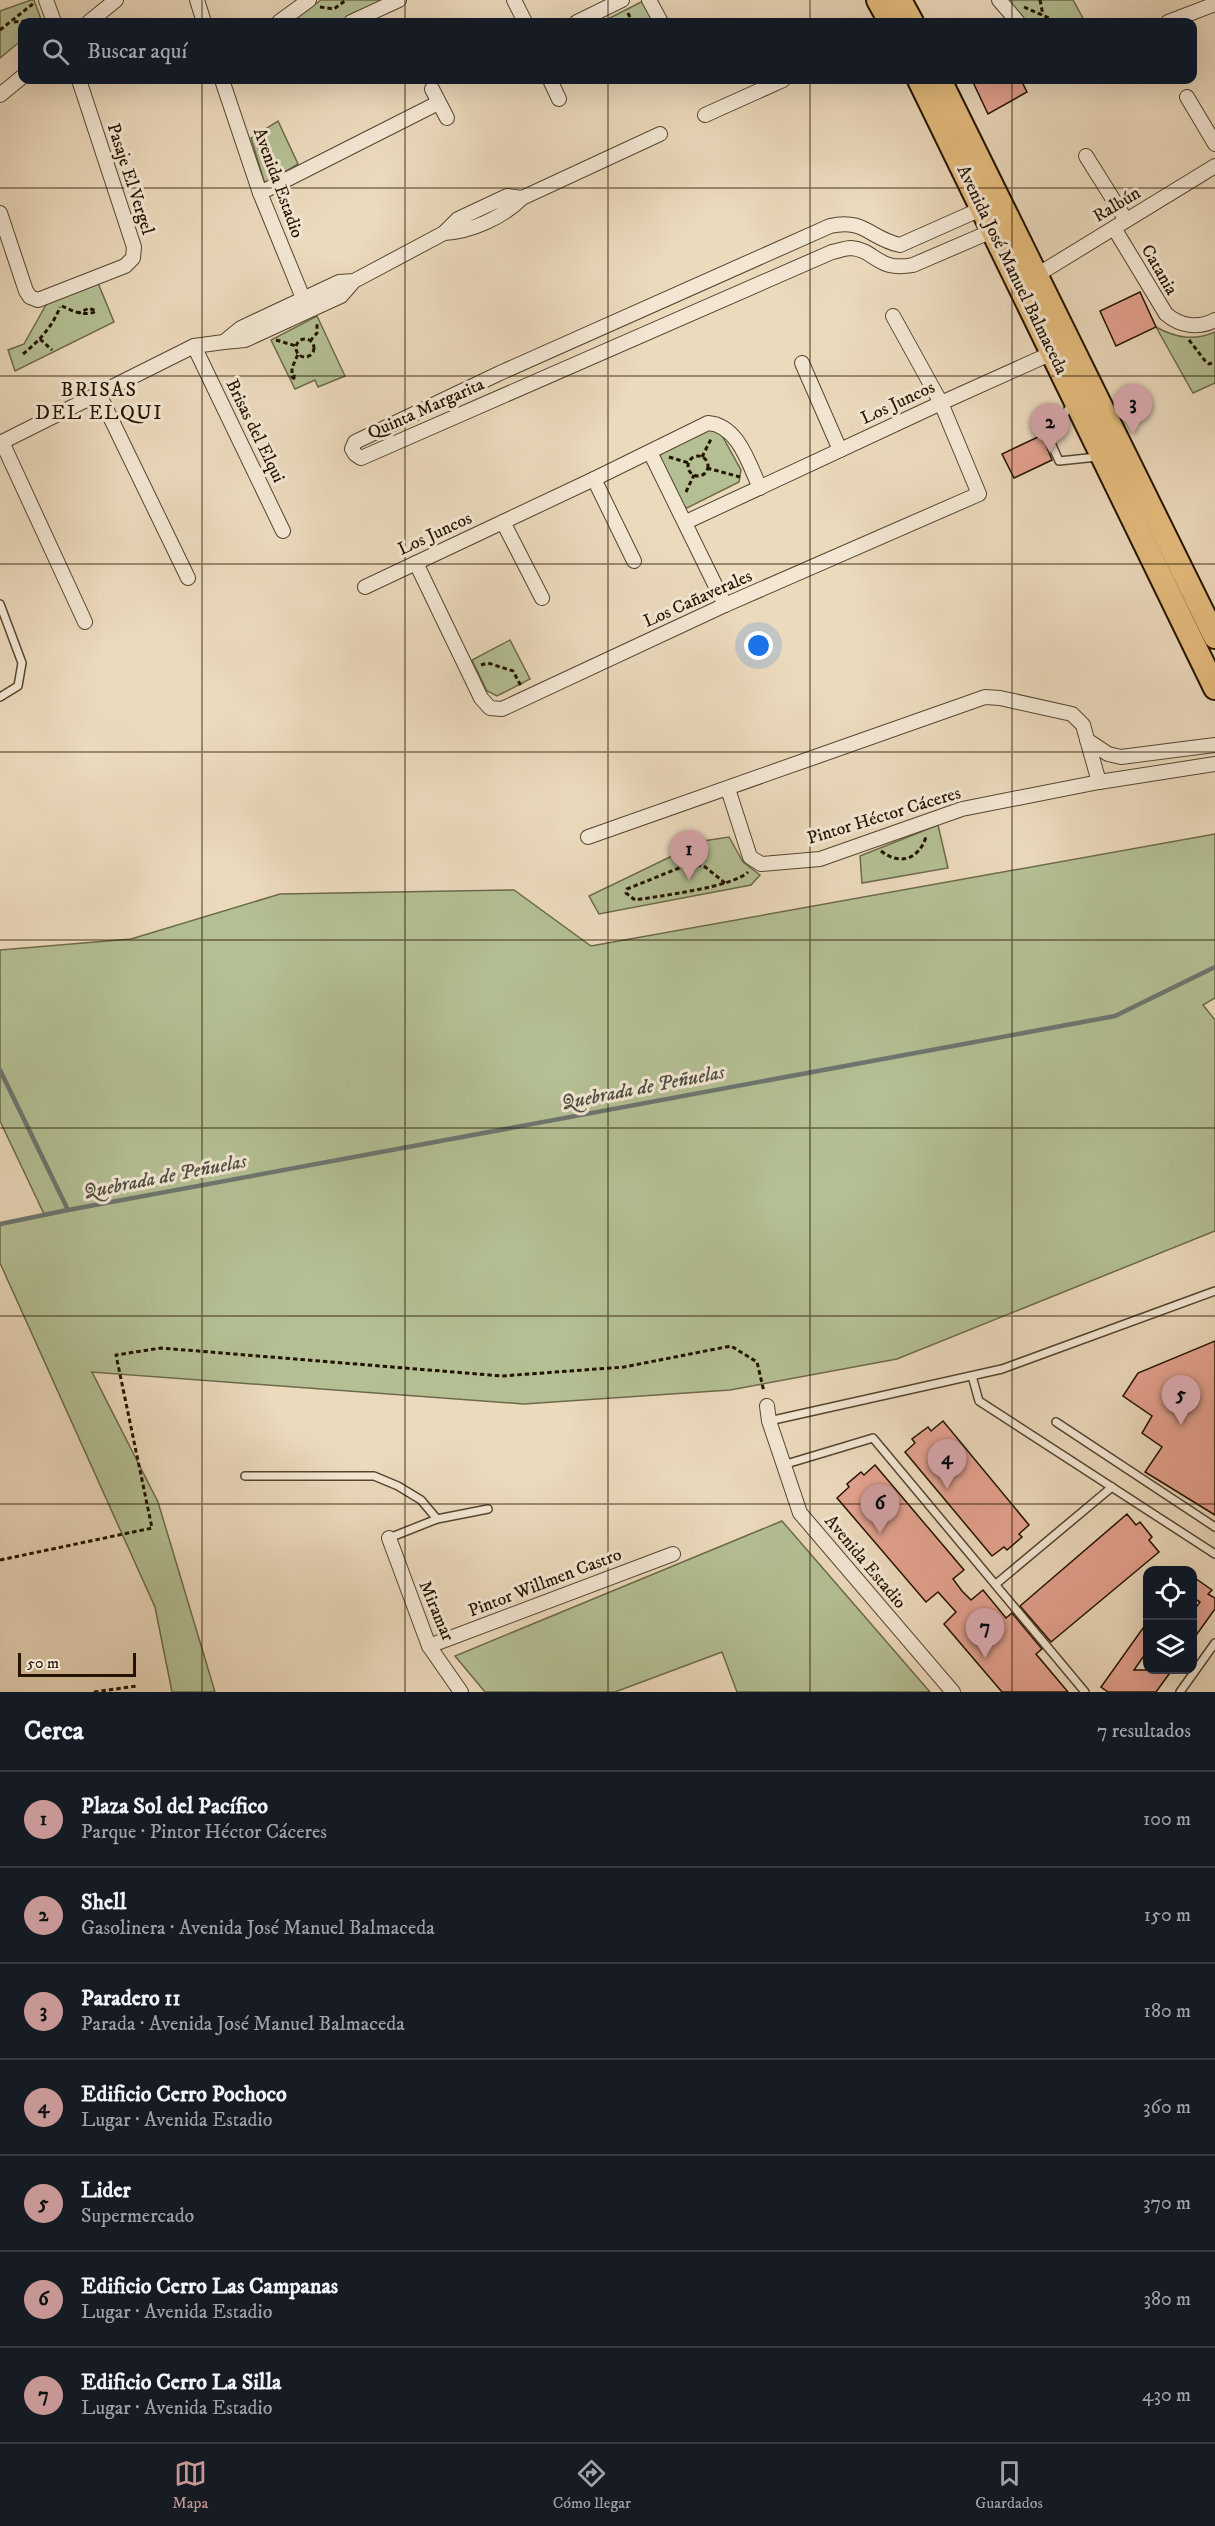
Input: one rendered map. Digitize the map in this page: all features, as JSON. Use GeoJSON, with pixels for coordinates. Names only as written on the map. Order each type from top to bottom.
{"type":"FeatureCollection","features":[{"type":"Feature","properties":{"kind":"main road"},"geometry":{"type":"LineString","coordinates":[[878,0],[888,18]]}},
{"type":"Feature","properties":{"kind":"main road"},"geometry":{"type":"LineString","coordinates":[[900,0],[910,18]]}},
{"type":"Feature","properties":{"kind":"main road","name":"Avenida José Manuel Balmaceda"},"geometry":{"type":"LineString","coordinates":[[921,84],[1215,688]]}},
{"type":"Feature","properties":{"kind":"main road","name":"Avenida José Manuel Balmaceda"},"geometry":{"type":"LineString","coordinates":[[942,84],[1215,637]]}},
{"type":"Feature","properties":{"kind":"street"},"geometry":{"type":"LineString","coordinates":[[46,0],[48,18]]}},
{"type":"Feature","properties":{"kind":"street"},"geometry":{"type":"LineString","coordinates":[[94,18],[116,0]]}},
{"type":"Feature","properties":{"kind":"street"},"geometry":{"type":"LineString","coordinates":[[197,0],[203,18]]}},
{"type":"Feature","properties":{"kind":"street"},"geometry":{"type":"LineString","coordinates":[[360,18],[399,0]]}},
{"type":"Feature","properties":{"kind":"street"},"geometry":{"type":"LineString","coordinates":[[514,0],[523,18]]}},
{"type":"Feature","properties":{"kind":"street"},"geometry":{"type":"LineString","coordinates":[[585,18],[622,0]]}},
{"type":"Feature","properties":{"kind":"street"},"geometry":{"type":"LineString","coordinates":[[649,0],[659,18]]}},
{"type":"Feature","properties":{"kind":"street"},"geometry":{"type":"LineString","coordinates":[[999,0],[1015,18]]}},
{"type":"Feature","properties":{"kind":"street"},"geometry":{"type":"LineString","coordinates":[[1178,18],[1215,4]]}},
{"type":"Feature","properties":{"kind":"street"},"geometry":{"type":"LineString","coordinates":[[287,18],[311,6]]}},
{"type":"Feature","properties":{"kind":"street"},"geometry":{"type":"LineString","coordinates":[[0,95],[18,80]]}},
{"type":"Feature","properties":{"kind":"street","name":"Pasaje El Vergel"},"geometry":{"type":"LineString","coordinates":[[0,213],[26,291],[30,297],[38,300],[60,299],[125,266],[133,258],[134,247],[80,84]]}},
{"type":"Feature","properties":{"kind":"street","name":"Avenida Estadio"},"geometry":{"type":"LineString","coordinates":[[226,84],[260,193],[303,298]]}},
{"type":"Feature","properties":{"kind":"street"},"geometry":{"type":"LineString","coordinates":[[552,84],[559,99]]}},
{"type":"Feature","properties":{"kind":"street"},"geometry":{"type":"LineString","coordinates":[[705,115],[774,84]]}},
{"type":"Feature","properties":{"kind":"street"},"geometry":{"type":"LineString","coordinates":[[432,89],[447,118]]}},
{"type":"Feature","properties":{"kind":"street"},"geometry":{"type":"LineString","coordinates":[[1187,97],[1215,144]]}},
{"type":"Feature","properties":{"kind":"street"},"geometry":{"type":"LineString","coordinates":[[260,193],[438,103]]}},
{"type":"Feature","properties":{"kind":"street"},"geometry":{"type":"LineString","coordinates":[[85,622],[1,443],[194,346],[245,340],[341,296],[354,281],[444,233],[458,219],[507,196],[522,198],[660,134]]}},
{"type":"Feature","properties":{"kind":"street","name":"Catania"},"geometry":{"type":"LineString","coordinates":[[1086,156],[1160,308],[1179,323]]}},
{"type":"Feature","properties":{"kind":"street","name":"Ralbún"},"geometry":{"type":"LineString","coordinates":[[1037,275],[1215,166]]}},
{"type":"Feature","properties":{"kind":"street","name":"Quinta Margarita"},"geometry":{"type":"LineString","coordinates":[[981,209],[900,245],[891,243],[857,225],[845,223],[830,226],[500,372],[355,442],[352,448],[361,458],[832,252],[849,248],[860,250],[885,266],[899,268],[913,266],[992,231]]}},
{"type":"Feature","properties":{"kind":"street"},"geometry":{"type":"LineString","coordinates":[[769,253],[778,275]]}},
{"type":"Feature","properties":{"kind":"street"},"geometry":{"type":"LineString","coordinates":[[224,342],[241,328],[303,298],[339,282],[354,281]]}},
{"type":"Feature","properties":{"kind":"street"},"geometry":{"type":"LineString","coordinates":[[627,316],[636,338]]}},
{"type":"Feature","properties":{"kind":"street"},"geometry":{"type":"LineString","coordinates":[[893,316],[941,403]]}},
{"type":"Feature","properties":{"kind":"street"},"geometry":{"type":"LineString","coordinates":[[1179,323],[1199,325],[1215,320]]}},
{"type":"Feature","properties":{"kind":"street","name":"Brisas del Elqui"},"geometry":{"type":"LineString","coordinates":[[194,346],[283,531]]}},
{"type":"Feature","properties":{"kind":"street","name":"Los Juncos"},"geometry":{"type":"LineString","coordinates":[[686,522],[758,485],[1052,354]]}},
{"type":"Feature","properties":{"kind":"street"},"geometry":{"type":"LineString","coordinates":[[802,363],[840,450]]}},
{"type":"Feature","properties":{"kind":"street","name":"Quinta Margarita"},"geometry":{"type":"LineString","coordinates":[[500,372],[508,393]]}},
{"type":"Feature","properties":{"kind":"street"},"geometry":{"type":"LineString","coordinates":[[99,394],[188,578]]}},
{"type":"Feature","properties":{"kind":"street","name":"Los Cañaverales"},"geometry":{"type":"LineString","coordinates":[[416,563],[482,698],[490,708],[502,709],[725,605],[979,494],[941,403]]}},
{"type":"Feature","properties":{"kind":"street","name":"Los Juncos"},"geometry":{"type":"LineString","coordinates":[[365,587],[708,423],[718,424]]}},
{"type":"Feature","properties":{"kind":"street"},"geometry":{"type":"LineString","coordinates":[[718,424],[738,441],[758,485]]}},
{"type":"Feature","properties":{"kind":"street"},"geometry":{"type":"LineString","coordinates":[[650,452],[725,605]]}},
{"type":"Feature","properties":{"kind":"street"},"geometry":{"type":"LineString","coordinates":[[594,479],[634,561]]}},
{"type":"Feature","properties":{"kind":"street"},"geometry":{"type":"LineString","coordinates":[[503,522],[542,598]]}},
{"type":"Feature","properties":{"kind":"street"},"geometry":{"type":"LineString","coordinates":[[588,837],[986,697],[1072,714],[1083,724],[1099,782]]}},
{"type":"Feature","properties":{"kind":"street"},"geometry":{"type":"LineString","coordinates":[[1088,740],[1108,754],[1121,758],[1215,745]]}},
{"type":"Feature","properties":{"kind":"street","name":"Pintor Héctor Cáceres"},"geometry":{"type":"LineString","coordinates":[[758,862],[761,864],[820,859],[962,809],[1099,782],[1215,764]]}},
{"type":"Feature","properties":{"kind":"street"},"geometry":{"type":"LineString","coordinates":[[728,789],[750,857],[758,862]]}},
{"type":"Feature","properties":{"kind":"street","name":"Avenida Estadio"},"geometry":{"type":"LineString","coordinates":[[767,1406],[769,1421],[800,1514],[953,1692]]}},
{"type":"Feature","properties":{"kind":"street","name":"Miramar"},"geometry":{"type":"LineString","coordinates":[[389,1538],[429,1646],[461,1692]]}},
{"type":"Feature","properties":{"kind":"street","name":"Pintor Willmen Castro"},"geometry":{"type":"LineString","coordinates":[[429,1646],[673,1554]]}},
{"type":"Feature","properties":{"kind":"lane"},"geometry":{"type":"LineString","coordinates":[[1076,399],[1048,436],[1059,461],[1103,457]]}},
{"type":"Feature","properties":{"kind":"lane"},"geometry":{"type":"LineString","coordinates":[[0,604],[22,663],[18,686],[0,697]]}},
{"type":"Feature","properties":{"kind":"lane"},"geometry":{"type":"LineString","coordinates":[[769,1421],[1002,1369],[1215,1291]]}},
{"type":"Feature","properties":{"kind":"lane"},"geometry":{"type":"LineString","coordinates":[[972,1376],[979,1401],[1215,1554]]}},
{"type":"Feature","properties":{"kind":"lane"},"geometry":{"type":"LineString","coordinates":[[1056,1422],[1215,1527]]}},
{"type":"Feature","properties":{"kind":"lane"},"geometry":{"type":"LineString","coordinates":[[783,1465],[873,1438],[1085,1692]]}},
{"type":"Feature","properties":{"kind":"lane"},"geometry":{"type":"LineString","coordinates":[[245,1476],[374,1476],[398,1485],[422,1500],[438,1519]]}},
{"type":"Feature","properties":{"kind":"lane"},"geometry":{"type":"LineString","coordinates":[[996,1584],[1112,1487]]}},
{"type":"Feature","properties":{"kind":"lane"},"geometry":{"type":"LineString","coordinates":[[389,1538],[438,1519],[488,1509]]}},
{"type":"Feature","properties":{"kind":"lane"},"geometry":{"type":"LineString","coordinates":[[1180,1692],[1215,1643]]}},
{"type":"Feature","properties":{"kind":"path"},"geometry":{"type":"LineString","coordinates":[[0,30],[37,0]]}},
{"type":"Feature","properties":{"kind":"path"},"geometry":{"type":"LineString","coordinates":[[311,6],[334,9],[346,0]]}},
{"type":"Feature","properties":{"kind":"path"},"geometry":{"type":"LineString","coordinates":[[1040,0],[1043,15]]}},
{"type":"Feature","properties":{"kind":"path"},"geometry":{"type":"LineString","coordinates":[[1018,4],[1049,18]]}},
{"type":"Feature","properties":{"kind":"path"},"geometry":{"type":"LineString","coordinates":[[12,22],[18,22]]}},
{"type":"Feature","properties":{"kind":"path"},"geometry":{"type":"LineString","coordinates":[[23,354],[40,339],[56,317],[60,299],[79,313]]}},
{"type":"Feature","properties":{"kind":"path"},"geometry":{"type":"LineString","coordinates":[[1179,323],[1201,357],[1209,364],[1215,362]]}},
{"type":"Feature","properties":{"kind":"path"},"geometry":{"type":"LineString","coordinates":[[40,339],[52,350]]}},
{"type":"Feature","properties":{"kind":"path"},"geometry":{"type":"LineString","coordinates":[[294,379],[292,368],[298,354],[297,343],[301,339],[310,340],[313,346],[311,354],[306,357],[298,354]]}},
{"type":"Feature","properties":{"kind":"path"},"geometry":{"type":"LineString","coordinates":[[702,457],[718,424]]}},
{"type":"Feature","properties":{"kind":"path"},"geometry":{"type":"LineString","coordinates":[[702,457],[707,462],[707,468],[701,475],[694,475],[688,465],[691,459],[702,457]]}},
{"type":"Feature","properties":{"kind":"path"},"geometry":{"type":"LineString","coordinates":[[707,468],[758,485]]}},
{"type":"Feature","properties":{"kind":"path"},"geometry":{"type":"LineString","coordinates":[[467,670],[488,663],[513,671],[527,697]]}},
{"type":"Feature","properties":{"kind":"path"},"geometry":{"type":"LineString","coordinates":[[872,840],[883,853],[895,860],[909,859],[920,850],[926,839],[927,822]]}},
{"type":"Feature","properties":{"kind":"path"},"geometry":{"type":"LineString","coordinates":[[725,883],[704,866],[689,864],[627,889],[626,894],[636,900],[725,883],[744,876],[758,862]]}},
{"type":"Feature","properties":{"kind":"path"},"geometry":{"type":"LineString","coordinates":[[0,1560],[152,1528],[116,1355],[160,1348],[502,1376],[624,1366],[731,1346],[757,1362],[767,1406]]}},
{"type":"Feature","properties":{"kind":"path"},"geometry":{"type":"LineString","coordinates":[[94,1692],[137,1686]]}},
{"type":"Feature","properties":{"kind":"green space"},"geometry":{"type":"Polygon","coordinates":[[[34,0],[41,18],[18,18],[18,43],[0,58],[0,11],[34,0]]]}},
{"type":"Feature","properties":{"kind":"green space"},"geometry":{"type":"Polygon","coordinates":[[[321,0],[385,0],[347,18],[296,18],[321,0]]]}},
{"type":"Feature","properties":{"kind":"green space"},"geometry":{"type":"Polygon","coordinates":[[[645,0],[654,18],[610,18],[645,0]]]}},
{"type":"Feature","properties":{"kind":"green space"},"geometry":{"type":"Polygon","coordinates":[[[1006,0],[1073,0],[1083,18],[1022,18],[1006,0]]]}},
{"type":"Feature","properties":{"kind":"green space"},"geometry":{"type":"Polygon","coordinates":[[[278,121],[298,164],[265,184],[251,138],[278,121]]]}},
{"type":"Feature","properties":{"kind":"green space"},"geometry":{"type":"Polygon","coordinates":[[[98,283],[114,322],[15,371],[8,350],[24,344],[47,303],[98,283]]]}},
{"type":"Feature","properties":{"kind":"green space"},"geometry":{"type":"Polygon","coordinates":[[[317,316],[345,376],[318,387],[315,380],[295,389],[271,340],[317,316]]]}},
{"type":"Feature","properties":{"kind":"green space"},"geometry":{"type":"Polygon","coordinates":[[[1156,327],[1185,337],[1200,337],[1215,332],[1215,383],[1193,393],[1156,327]]]}},
{"type":"Feature","properties":{"kind":"green space"},"geometry":{"type":"Polygon","coordinates":[[[710,429],[720,432],[741,470],[739,482],[687,508],[677,501],[659,459],[662,451],[710,429]]]}},
{"type":"Feature","properties":{"kind":"green space"},"geometry":{"type":"Polygon","coordinates":[[[510,640],[530,679],[497,696],[487,691],[472,660],[510,640]]]}},
{"type":"Feature","properties":{"kind":"green space"},"geometry":{"type":"Polygon","coordinates":[[[938,825],[948,868],[862,883],[860,856],[938,825]]]}},
{"type":"Feature","properties":{"kind":"green space","name":"Quebrada de Peñuelas"},"geometry":{"type":"Polygon","coordinates":[[[1215,834],[1215,998],[1203,1005],[1215,1020],[1215,1231],[897,1359],[730,1390],[524,1404],[92,1372],[158,1502],[215,1692],[172,1692],[155,1607],[0,1263],[0,1224],[44,1214],[0,1121],[0,950],[131,939],[280,894],[514,890],[591,946],[1215,834]]]}},
{"type":"Feature","properties":{"kind":"green space"},"geometry":{"type":"Polygon","coordinates":[[[729,837],[743,862],[760,875],[751,885],[599,914],[589,896],[703,841],[729,837]]]}},
{"type":"Feature","properties":{"kind":"green space"},"geometry":{"type":"Polygon","coordinates":[[[782,1521],[930,1692],[737,1692],[722,1652],[615,1692],[485,1692],[455,1656],[782,1521]]]}},
{"type":"Feature","properties":{"kind":"building"},"geometry":{"type":"Polygon","coordinates":[[[974,84],[1023,84],[1027,92],[988,114],[974,84]]]}},
{"type":"Feature","properties":{"kind":"building"},"geometry":{"type":"Polygon","coordinates":[[[1140,292],[1156,327],[1116,346],[1100,311],[1140,292]]]}},
{"type":"Feature","properties":{"kind":"building"},"geometry":{"type":"Polygon","coordinates":[[[1042,435],[1052,460],[1014,478],[1002,454],[1042,435]]]}},
{"type":"Feature","properties":{"kind":"building"},"geometry":{"type":"Polygon","coordinates":[[[1215,1341],[1215,1515],[1145,1472],[1162,1447],[1142,1433],[1152,1416],[1123,1396],[1138,1373],[1215,1341]]]}},
{"type":"Feature","properties":{"kind":"building"},"geometry":{"type":"Polygon","coordinates":[[[943,1421],[1029,1525],[1019,1534],[1022,1537],[1007,1550],[1004,1547],[992,1556],[905,1452],[915,1443],[912,1439],[928,1427],[931,1431],[943,1421]]]}},
{"type":"Feature","properties":{"kind":"building"},"geometry":{"type":"Polygon","coordinates":[[[875,1465],[964,1570],[953,1579],[962,1591],[971,1600],[983,1590],[1006,1618],[1012,1613],[1042,1649],[1036,1654],[1068,1692],[1002,1692],[944,1624],[956,1612],[938,1592],[926,1602],[837,1498],[849,1487],[847,1484],[861,1472],[864,1475],[875,1465]]]}},
{"type":"Feature","properties":{"kind":"building"},"geometry":{"type":"Polygon","coordinates":[[[1127,1514],[1136,1525],[1140,1522],[1152,1537],[1149,1540],[1159,1552],[1051,1642],[1020,1606],[1127,1514]]]}},
{"type":"Feature","properties":{"kind":"building"},"geometry":{"type":"Polygon","coordinates":[[[1197,1580],[1212,1590],[1208,1594],[1215,1598],[1215,1609],[1197,1634],[1197,1606],[1200,1602],[1197,1600],[1197,1580]]]}},
{"type":"Feature","properties":{"kind":"building"},"geometry":{"type":"Polygon","coordinates":[[[1143,1628],[1143,1657],[1134,1670],[1143,1670],[1143,1674],[1169,1674],[1156,1692],[1108,1692],[1101,1687],[1143,1628]]]}},
{"type":"Feature","properties":{"kind":"waterway","name":"Quebrada de Peñuelas"},"geometry":{"type":"LineString","coordinates":[[0,1070],[68,1210],[1115,1016],[1215,967]]}},
{"type":"Feature","properties":{"kind":"waterway","name":"Quebrada de Peñuelas"},"geometry":{"type":"LineString","coordinates":[[0,1224],[68,1210]]}},
{"type":"Feature","properties":{"kind":"place","name":"Paradero 11"},"geometry":{"type":"Point","coordinates":[1133,434]}},
{"type":"Feature","properties":{"kind":"place","name":"Shell"},"geometry":{"type":"Point","coordinates":[1050,453]}},
{"type":"Feature","properties":{"kind":"place","name":"Plaza Sol del Pacífico"},"geometry":{"type":"Point","coordinates":[689,880]}},
{"type":"Feature","properties":{"kind":"place","name":"Lider"},"geometry":{"type":"Point","coordinates":[1181,1425]}},
{"type":"Feature","properties":{"kind":"place","name":"Edificio Cerro Pochoco"},"geometry":{"type":"Point","coordinates":[947,1489]}},
{"type":"Feature","properties":{"kind":"place","name":"Edificio Cerro Las Campanas"},"geometry":{"type":"Point","coordinates":[880,1534]}},
{"type":"Feature","properties":{"kind":"place","name":"Edificio Cerro La Silla"},"geometry":{"type":"Point","coordinates":[985,1658]}},
{"type":"Feature","properties":{"kind":"district","name":"BRISAS DEL ELQUI"},"geometry":{"type":"Point","coordinates":[99,402]}}]}
